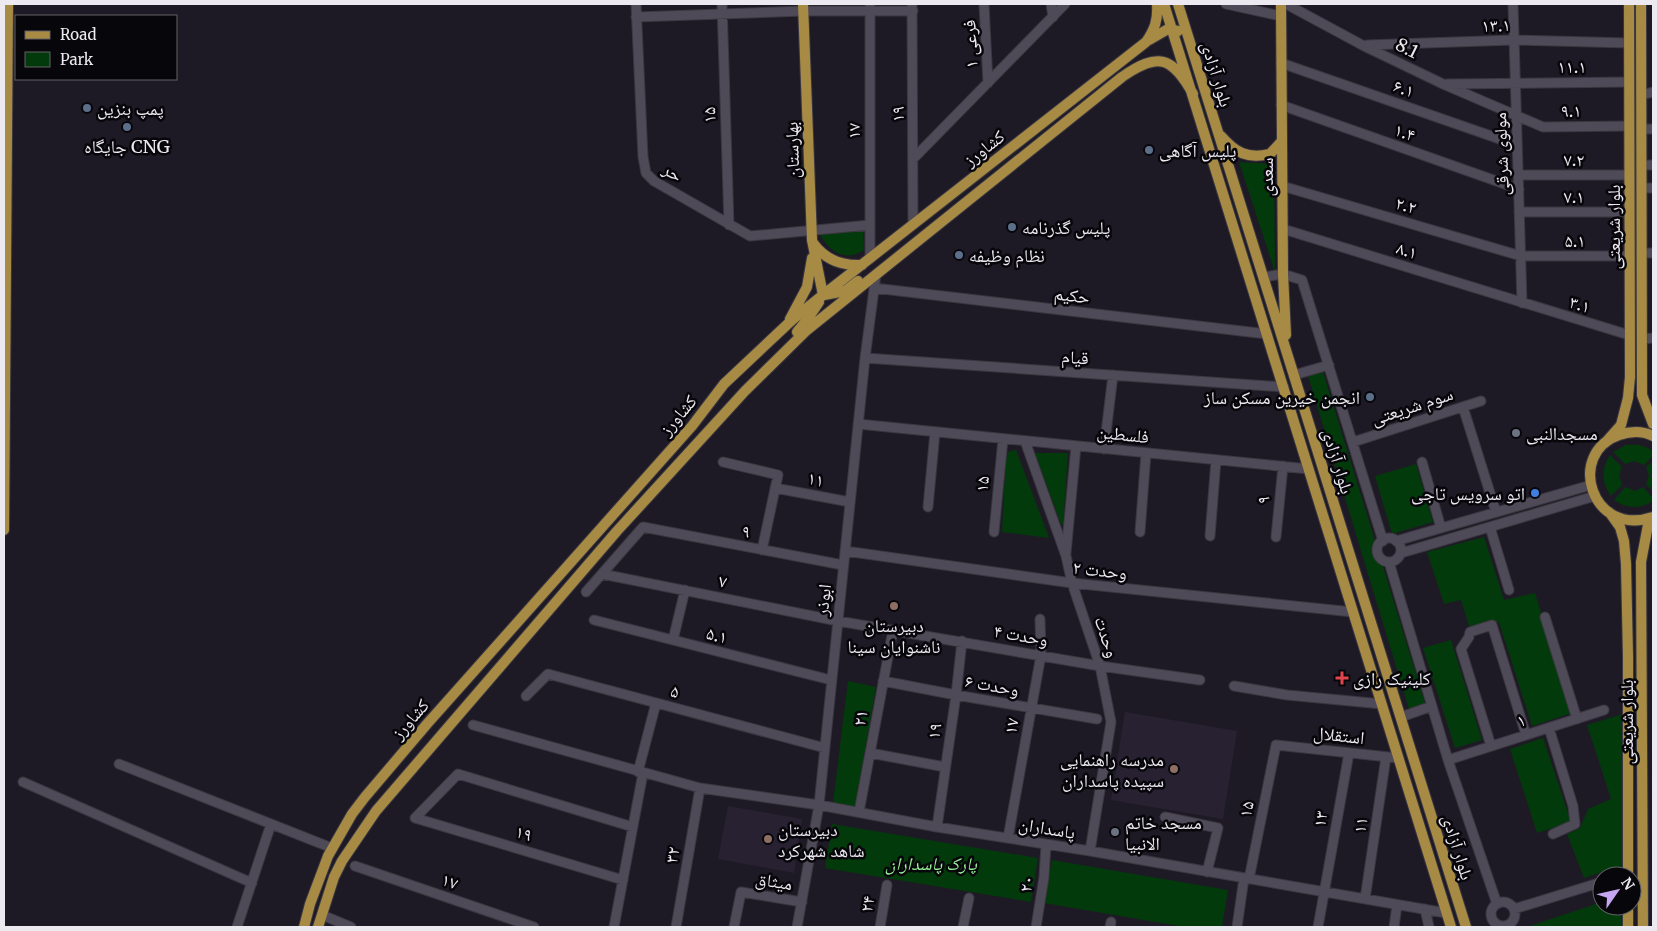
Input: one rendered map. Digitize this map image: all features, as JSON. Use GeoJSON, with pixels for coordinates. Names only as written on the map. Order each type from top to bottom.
{"type":"FeatureCollection","features":[{"type":"Feature","properties":{"kind":"main road"},"geometry":{"type":"LineString","coordinates":[[4,530],[8,4]]}},
{"type":"Feature","properties":{"kind":"main road","name":"کشاورز"},"geometry":{"type":"LineString","coordinates":[[304,927],[320,876],[332,848],[352,814],[365,797],[626,498],[692,426],[724,384],[786,326],[823,295],[1146,42],[1155,28],[1158,17],[1158,4]]}},
{"type":"Feature","properties":{"kind":"main road","name":"بلوار آزادی"},"geometry":{"type":"LineString","coordinates":[[1164,4],[1451,927]]}},
{"type":"Feature","properties":{"kind":"main road","name":"بلوار آزادی"},"geometry":{"type":"LineString","coordinates":[[1178,4],[1466,927]]}},
{"type":"Feature","properties":{"kind":"main road","name":"سعدی"},"geometry":{"type":"LineString","coordinates":[[1280,4],[1282,230],[1286,351]]}},
{"type":"Feature","properties":{"kind":"main road","name":"بلوار شریعتی"},"geometry":{"type":"LineString","coordinates":[[1591,485],[1590,473],[1592,462],[1597,452],[1621,425],[1628,398],[1628,4]]}},
{"type":"Feature","properties":{"kind":"main road","name":"بلوار شریعتی"},"geometry":{"type":"LineString","coordinates":[[1641,4],[1642,396],[1653,424]]}},
{"type":"Feature","properties":{"kind":"main road","name":"بهارستان"},"geometry":{"type":"LineString","coordinates":[[803,8],[811,235],[823,295]]}},
{"type":"Feature","properties":{"kind":"main road"},"geometry":{"type":"LineString","coordinates":[[1146,42],[1168,29],[1172,29],[1183,34],[1192,61],[1197,65]]}},
{"type":"Feature","properties":{"kind":"main road","name":"کشاورز"},"geometry":{"type":"LineString","coordinates":[[318,927],[334,878],[342,861],[376,811],[638,508],[745,391],[807,330],[1138,66],[1158,61],[1169,64],[1182,75],[1193,94]]}},
{"type":"Feature","properties":{"kind":"main road"},"geometry":{"type":"LineString","coordinates":[[1114,67],[1122,77]]}},
{"type":"Feature","properties":{"kind":"main road"},"geometry":{"type":"LineString","coordinates":[[1218,132],[1235,150],[1253,156],[1270,154],[1282,141]]}},
{"type":"Feature","properties":{"kind":"main road"},"geometry":{"type":"LineString","coordinates":[[1013,146],[1022,158]]}},
{"type":"Feature","properties":{"kind":"main road"},"geometry":{"type":"LineString","coordinates":[[745,391],[808,320],[823,295],[845,291],[908,243],[928,232]]}},
{"type":"Feature","properties":{"kind":"main road"},"geometry":{"type":"LineString","coordinates":[[811,235],[818,250],[834,261],[850,266],[866,262]]}},
{"type":"Feature","properties":{"kind":"main road"},"geometry":{"type":"LineString","coordinates":[[786,326],[807,288],[812,263],[811,235]]}},
{"type":"Feature","properties":{"kind":"main road"},"geometry":{"type":"LineString","coordinates":[[1628,398],[1633,403],[1637,403],[1642,396]]}},
{"type":"Feature","properties":{"kind":"main road"},"geometry":{"type":"LineString","coordinates":[[1605,443],[1615,436],[1626,433],[1638,432],[1653,436]]}},
{"type":"Feature","properties":{"kind":"main road"},"geometry":{"type":"LineString","coordinates":[[1591,485],[1595,496]]}},
{"type":"Feature","properties":{"kind":"main road","name":"بلوار شریعتی"},"geometry":{"type":"LineString","coordinates":[[1595,496],[1601,506],[1610,513],[1620,527],[1624,541],[1628,657],[1628,866]]}},
{"type":"Feature","properties":{"kind":"main road"},"geometry":{"type":"LineString","coordinates":[[626,498],[638,508]]}},
{"type":"Feature","properties":{"kind":"main road"},"geometry":{"type":"LineString","coordinates":[[1610,513],[1620,519],[1632,521],[1653,518]]}},
{"type":"Feature","properties":{"kind":"main road","name":"بلوار شریعتی"},"geometry":{"type":"LineString","coordinates":[[1643,927],[1641,562],[1648,525],[1653,518]]}},
{"type":"Feature","properties":{"kind":"main road"},"geometry":{"type":"LineString","coordinates":[[1340,569],[1353,565]]}},
{"type":"Feature","properties":{"kind":"street","name":"حر"},"geometry":{"type":"LineString","coordinates":[[636,4],[643,157],[646,173],[654,181],[750,236],[811,235]]}},
{"type":"Feature","properties":{"kind":"street","name":"۱۵"},"geometry":{"type":"LineString","coordinates":[[722,4],[729,225]]}},
{"type":"Feature","properties":{"kind":"street","name":"فرعی ۱"},"geometry":{"type":"LineString","coordinates":[[984,4],[988,82]]}},
{"type":"Feature","properties":{"kind":"street"},"geometry":{"type":"LineString","coordinates":[[1051,4],[1053,17]]}},
{"type":"Feature","properties":{"kind":"street"},"geometry":{"type":"LineString","coordinates":[[913,159],[1065,4]]}},
{"type":"Feature","properties":{"kind":"street"},"geometry":{"type":"LineString","coordinates":[[1226,4],[1280,16]]}},
{"type":"Feature","properties":{"kind":"street","name":"8.1"},"geometry":{"type":"LineString","coordinates":[[1286,4],[1364,46],[1516,116]]}},
{"type":"Feature","properties":{"kind":"street","name":"مولوی شرقی"},"geometry":{"type":"LineString","coordinates":[[1513,4],[1522,303]]}},
{"type":"Feature","properties":{"kind":"street","name":"۱۷"},"geometry":{"type":"LineString","coordinates":[[866,262],[870,225],[870,7]]}},
{"type":"Feature","properties":{"kind":"street"},"geometry":{"type":"LineString","coordinates":[[636,16],[723,14],[803,8],[912,7]]}},
{"type":"Feature","properties":{"kind":"street","name":"۱۹"},"geometry":{"type":"LineString","coordinates":[[912,7],[913,225]]}},
{"type":"Feature","properties":{"kind":"street","name":"۱۳.۱"},"geometry":{"type":"LineString","coordinates":[[1364,46],[1514,40],[1629,43]]}},
{"type":"Feature","properties":{"kind":"street","name":"۶.۱"},"geometry":{"type":"LineString","coordinates":[[1281,63],[1517,145]]}},
{"type":"Feature","properties":{"kind":"street","name":"۱۱.۱"},"geometry":{"type":"LineString","coordinates":[[1443,84],[1629,82]]}},
{"type":"Feature","properties":{"kind":"street"},"geometry":{"type":"LineString","coordinates":[[1641,95],[1653,92]]}},
{"type":"Feature","properties":{"kind":"street","name":"۱.۴"},"geometry":{"type":"LineString","coordinates":[[1281,105],[1518,189]]}},
{"type":"Feature","properties":{"kind":"street","name":"۹.۱"},"geometry":{"type":"LineString","coordinates":[[1516,116],[1543,127],[1629,126]]}},
{"type":"Feature","properties":{"kind":"street"},"geometry":{"type":"LineString","coordinates":[[1641,129],[1653,129]]}},
{"type":"Feature","properties":{"kind":"street"},"geometry":{"type":"LineString","coordinates":[[1641,165],[1653,165]]}},
{"type":"Feature","properties":{"kind":"street","name":"۷.۲"},"geometry":{"type":"LineString","coordinates":[[1518,175],[1629,176]]}},
{"type":"Feature","properties":{"kind":"street","name":"۲.۲"},"geometry":{"type":"LineString","coordinates":[[1282,186],[1521,256]]}},
{"type":"Feature","properties":{"kind":"street"},"geometry":{"type":"LineString","coordinates":[[1641,188],[1653,188]]}},
{"type":"Feature","properties":{"kind":"street","name":"۷.۱"},"geometry":{"type":"LineString","coordinates":[[1519,212],[1629,212]]}},
{"type":"Feature","properties":{"kind":"street"},"geometry":{"type":"LineString","coordinates":[[811,235],[870,225]]}},
{"type":"Feature","properties":{"kind":"street","name":"۸.۱"},"geometry":{"type":"LineString","coordinates":[[1282,230],[1387,260],[1522,303]]}},
{"type":"Feature","properties":{"kind":"street"},"geometry":{"type":"LineString","coordinates":[[1642,253],[1653,253]]}},
{"type":"Feature","properties":{"kind":"street","name":"۵.۱"},"geometry":{"type":"LineString","coordinates":[[1521,256],[1629,256]]}},
{"type":"Feature","properties":{"kind":"street","name":"ابوذر"},"geometry":{"type":"LineString","coordinates":[[797,927],[818,805],[865,358],[876,274]]}},
{"type":"Feature","properties":{"kind":"street"},"geometry":{"type":"LineString","coordinates":[[1264,277],[1283,274],[1302,280],[1382,541]]}},
{"type":"Feature","properties":{"kind":"street","name":"حکیم"},"geometry":{"type":"LineString","coordinates":[[874,288],[1267,334]]}},
{"type":"Feature","properties":{"kind":"street","name":"۳.۱"},"geometry":{"type":"LineString","coordinates":[[1522,303],[1629,335]]}},
{"type":"Feature","properties":{"kind":"street"},"geometry":{"type":"LineString","coordinates":[[1642,338],[1653,338]]}},
{"type":"Feature","properties":{"kind":"street","name":"قیام"},"geometry":{"type":"LineString","coordinates":[[865,358],[1284,388]]}},
{"type":"Feature","properties":{"kind":"street"},"geometry":{"type":"LineString","coordinates":[[1294,375],[1329,365]]}},
{"type":"Feature","properties":{"kind":"street"},"geometry":{"type":"LineString","coordinates":[[1104,449],[1112,376]]}},
{"type":"Feature","properties":{"kind":"street","name":"سوم شریعتی"},"geometry":{"type":"LineString","coordinates":[[1352,442],[1481,401]]}},
{"type":"Feature","properties":{"kind":"street"},"geometry":{"type":"LineString","coordinates":[[1463,407],[1496,512]]}},
{"type":"Feature","properties":{"kind":"street","name":"فلسطین"},"geometry":{"type":"LineString","coordinates":[[858,424],[1309,469]]}},
{"type":"Feature","properties":{"kind":"street"},"geometry":{"type":"LineString","coordinates":[[928,507],[935,432]]}},
{"type":"Feature","properties":{"kind":"street","name":"۱۵"},"geometry":{"type":"LineString","coordinates":[[994,532],[1002,439]]}},
{"type":"Feature","properties":{"kind":"street","name":"وحدت"},"geometry":{"type":"LineString","coordinates":[[1025,441],[1066,556],[1072,583],[1100,666],[1111,722],[1090,851]]}},
{"type":"Feature","properties":{"kind":"street"},"geometry":{"type":"LineString","coordinates":[[1066,556],[1076,446]]}},
{"type":"Feature","properties":{"kind":"street"},"geometry":{"type":"LineString","coordinates":[[1140,532],[1146,453]]}},
{"type":"Feature","properties":{"kind":"street"},"geometry":{"type":"LineString","coordinates":[[1210,536],[1216,460]]}},
{"type":"Feature","properties":{"kind":"street"},"geometry":{"type":"LineString","coordinates":[[723,462],[778,475],[762,550]]}},
{"type":"Feature","properties":{"kind":"street"},"geometry":{"type":"LineString","coordinates":[[1422,462],[1442,528]]}},
{"type":"Feature","properties":{"kind":"street","name":"۹"},"geometry":{"type":"LineString","coordinates":[[1276,537],[1283,466]]}},
{"type":"Feature","properties":{"kind":"street"},"geometry":{"type":"LineString","coordinates":[[1396,541],[1591,485]]}},
{"type":"Feature","properties":{"kind":"street","name":"۱۱"},"geometry":{"type":"LineString","coordinates":[[776,488],[850,502]]}},
{"type":"Feature","properties":{"kind":"street"},"geometry":{"type":"LineString","coordinates":[[1401,553],[1595,496]]}},
{"type":"Feature","properties":{"kind":"street","name":"۹"},"geometry":{"type":"LineString","coordinates":[[602,574],[643,527],[844,565]]}},
{"type":"Feature","properties":{"kind":"street"},"geometry":{"type":"LineString","coordinates":[[1490,527],[1509,590]]}},
{"type":"Feature","properties":{"kind":"street"},"geometry":{"type":"LineString","coordinates":[[1389,538],[1396,541],[1400,546],[1401,553],[1397,560],[1389,562],[1382,560],[1378,554],[1378,546],[1382,541],[1389,538]]}},
{"type":"Feature","properties":{"kind":"street","name":"وحدت ۲"},"geometry":{"type":"LineString","coordinates":[[845,551],[1072,583],[1353,612]]}},
{"type":"Feature","properties":{"kind":"street"},"geometry":{"type":"LineString","coordinates":[[1389,562],[1448,760],[1497,904]]}},
{"type":"Feature","properties":{"kind":"street"},"geometry":{"type":"LineString","coordinates":[[586,592],[602,574]]}},
{"type":"Feature","properties":{"kind":"street","name":"۷"},"geometry":{"type":"LineString","coordinates":[[602,574],[838,620]]}},
{"type":"Feature","properties":{"kind":"street"},"geometry":{"type":"LineString","coordinates":[[673,640],[686,590]]}},
{"type":"Feature","properties":{"kind":"street"},"geometry":{"type":"LineString","coordinates":[[1545,617],[1578,719]]}},
{"type":"Feature","properties":{"kind":"street","name":"۱۷"},"geometry":{"type":"LineString","coordinates":[[1008,838],[1041,655],[1040,618]]}},
{"type":"Feature","properties":{"kind":"street","name":"۵.۱"},"geometry":{"type":"LineString","coordinates":[[594,620],[832,680]]}},
{"type":"Feature","properties":{"kind":"street","name":"وحدت ۴"},"geometry":{"type":"LineString","coordinates":[[838,620],[1100,666],[1200,680]]}},
{"type":"Feature","properties":{"kind":"street"},"geometry":{"type":"LineString","coordinates":[[1491,746],[1461,649],[1470,632],[1492,625],[1526,735]]}},
{"type":"Feature","properties":{"kind":"street","name":"۲۱"},"geometry":{"type":"LineString","coordinates":[[859,812],[893,630]]}},
{"type":"Feature","properties":{"kind":"street","name":"۱۹"},"geometry":{"type":"LineString","coordinates":[[937,827],[962,641]]}},
{"type":"Feature","properties":{"kind":"street","name":"۵"},"geometry":{"type":"LineString","coordinates":[[526,696],[548,674],[824,748]]}},
{"type":"Feature","properties":{"kind":"street","name":"وحدت ۶"},"geometry":{"type":"LineString","coordinates":[[883,681],[956,696],[1097,719]]}},
{"type":"Feature","properties":{"kind":"street"},"geometry":{"type":"LineString","coordinates":[[1234,686],[1287,695],[1382,704]]}},
{"type":"Feature","properties":{"kind":"street"},"geometry":{"type":"LineString","coordinates":[[614,927],[633,827],[641,772],[656,702]]}},
{"type":"Feature","properties":{"kind":"street"},"geometry":{"type":"LineString","coordinates":[[1401,717],[1432,706]]}},
{"type":"Feature","properties":{"kind":"street","name":"۱"},"geometry":{"type":"LineString","coordinates":[[1448,760],[1604,710]]}},
{"type":"Feature","properties":{"kind":"street","name":"پاسداران"},"geometry":{"type":"LineString","coordinates":[[473,725],[700,788],[818,805],[937,827],[1090,851],[1446,913]]}},
{"type":"Feature","properties":{"kind":"street"},"geometry":{"type":"LineString","coordinates":[[1550,728],[1573,806],[1575,824],[1553,834]]}},
{"type":"Feature","properties":{"kind":"street","name":"۱۵"},"geometry":{"type":"LineString","coordinates":[[1237,927],[1276,745]]}},
{"type":"Feature","properties":{"kind":"street","name":"استقلال"},"geometry":{"type":"LineString","coordinates":[[1276,745],[1398,758]]}},
{"type":"Feature","properties":{"kind":"street"},"geometry":{"type":"LineString","coordinates":[[870,753],[945,768]]}},
{"type":"Feature","properties":{"kind":"street","name":"۱۳"},"geometry":{"type":"LineString","coordinates":[[1318,927],[1349,753]]}},
{"type":"Feature","properties":{"kind":"street","name":"۱۱"},"geometry":{"type":"LineString","coordinates":[[1365,899],[1386,756]]}},
{"type":"Feature","properties":{"kind":"street"},"geometry":{"type":"LineString","coordinates":[[119,764],[332,848]]}},
{"type":"Feature","properties":{"kind":"street","name":"۱۹"},"geometry":{"type":"LineString","coordinates":[[623,880],[415,818],[458,774],[633,827]]}},
{"type":"Feature","properties":{"kind":"street"},"geometry":{"type":"LineString","coordinates":[[24,782],[252,883]]}},
{"type":"Feature","properties":{"kind":"street","name":"۳۲"},"geometry":{"type":"LineString","coordinates":[[676,927],[700,788]]}},
{"type":"Feature","properties":{"kind":"street"},"geometry":{"type":"LineString","coordinates":[[1165,817],[1218,828],[1207,872]]}},
{"type":"Feature","properties":{"kind":"street"},"geometry":{"type":"LineString","coordinates":[[237,927],[271,824]]}},
{"type":"Feature","properties":{"kind":"street","name":"۲۰"},"geometry":{"type":"LineString","coordinates":[[1036,927],[1044,876],[1046,844]]}},
{"type":"Feature","properties":{"kind":"street","name":"۱۷"},"geometry":{"type":"LineString","coordinates":[[354,866],[534,927]]}},
{"type":"Feature","properties":{"kind":"street","name":"۲۴"},"geometry":{"type":"LineString","coordinates":[[880,927],[887,885]]}},
{"type":"Feature","properties":{"kind":"street"},"geometry":{"type":"LineString","coordinates":[[1514,909],[1592,885]]}},
{"type":"Feature","properties":{"kind":"street","name":"میثاق"},"geometry":{"type":"LineString","coordinates":[[734,927],[740,892],[802,902]]}},
{"type":"Feature","properties":{"kind":"street"},"geometry":{"type":"LineString","coordinates":[[963,927],[969,898]]}},
{"type":"Feature","properties":{"kind":"street"},"geometry":{"type":"LineString","coordinates":[[1497,904],[1508,904],[1514,909],[1513,920],[1507,925],[1500,926],[1496,924],[1492,917],[1492,909],[1497,904]]}},
{"type":"Feature","properties":{"kind":"street"},"geometry":{"type":"LineString","coordinates":[[1394,927],[1397,905]]}},
{"type":"Feature","properties":{"kind":"street"},"geometry":{"type":"LineString","coordinates":[[1425,909],[1429,927]]}},
{"type":"Feature","properties":{"kind":"street"},"geometry":{"type":"LineString","coordinates":[[327,918],[351,927]]}},
{"type":"Feature","properties":{"kind":"shaded area","name":"مدرسه راهنمایی سپیده پاسداران"},"geometry":{"type":"Polygon","coordinates":[[[1125,712],[1237,731],[1223,819],[1111,800],[1125,712]]]}},
{"type":"Feature","properties":{"kind":"shaded area"},"geometry":{"type":"Polygon","coordinates":[[[728,806],[802,819],[794,873],[718,859],[728,806]]]}},
{"type":"Feature","properties":{"kind":"green space"},"geometry":{"type":"Polygon","coordinates":[[[1239,162],[1274,164],[1275,272],[1239,162]]]}},
{"type":"Feature","properties":{"kind":"green space"},"geometry":{"type":"Polygon","coordinates":[[[863,229],[864,250],[850,255],[844,255],[832,250],[819,233],[863,229]]]}},
{"type":"Feature","properties":{"kind":"green space"},"geometry":{"type":"Polygon","coordinates":[[[1323,372],[1425,703],[1409,709],[1308,376],[1323,372]]]}},
{"type":"Feature","properties":{"kind":"green space"},"geometry":{"type":"Polygon","coordinates":[[[1626,445],[1647,447],[1653,451],[1653,456],[1644,465],[1634,461],[1625,464],[1613,452],[1626,445]]]}},
{"type":"Feature","properties":{"kind":"green space"},"geometry":{"type":"Polygon","coordinates":[[[1016,450],[1049,538],[1002,532],[1006,453],[1016,450]]]}},
{"type":"Feature","properties":{"kind":"green space"},"geometry":{"type":"Polygon","coordinates":[[[1035,453],[1068,453],[1063,525],[1061,524],[1035,453]]]}},
{"type":"Feature","properties":{"kind":"green space"},"geometry":{"type":"Polygon","coordinates":[[[1610,455],[1622,467],[1619,475],[1622,485],[1611,496],[1605,486],[1603,476],[1605,465],[1610,455]]]}},
{"type":"Feature","properties":{"kind":"green space"},"geometry":{"type":"Polygon","coordinates":[[[1653,461],[1653,492],[1646,484],[1649,475],[1646,467],[1653,461]]]}},
{"type":"Feature","properties":{"kind":"green space"},"geometry":{"type":"Polygon","coordinates":[[[1416,464],[1433,522],[1392,534],[1375,476],[1416,464]]]}},
{"type":"Feature","properties":{"kind":"green space"},"geometry":{"type":"Polygon","coordinates":[[[1625,487],[1635,491],[1643,487],[1653,498],[1653,501],[1639,507],[1634,507],[1623,505],[1614,500],[1625,487]]]}},
{"type":"Feature","properties":{"kind":"green space"},"geometry":{"type":"Polygon","coordinates":[[[1484,537],[1504,600],[1535,593],[1572,713],[1532,726],[1499,622],[1470,629],[1461,600],[1444,604],[1427,552],[1484,537]]]}},
{"type":"Feature","properties":{"kind":"green space"},"geometry":{"type":"Polygon","coordinates":[[[1451,640],[1482,740],[1455,748],[1423,648],[1451,640]]]}},
{"type":"Feature","properties":{"kind":"green space"},"geometry":{"type":"Polygon","coordinates":[[[848,681],[876,687],[855,807],[833,803],[848,681]]]}},
{"type":"Feature","properties":{"kind":"green space"},"geometry":{"type":"Polygon","coordinates":[[[1623,714],[1624,866],[1592,866],[1592,875],[1584,878],[1567,834],[1580,828],[1588,809],[1611,799],[1587,725],[1623,714]]]}},
{"type":"Feature","properties":{"kind":"green space"},"geometry":{"type":"Polygon","coordinates":[[[1543,738],[1571,822],[1537,833],[1510,749],[1543,738]]]}},
{"type":"Feature","properties":{"kind":"green space","name":"پارک پاسداران"},"geometry":{"type":"Polygon","coordinates":[[[832,824],[1038,858],[1031,902],[825,868],[832,824]]]}},
{"type":"Feature","properties":{"kind":"green space"},"geometry":{"type":"Polygon","coordinates":[[[1052,860],[1228,890],[1222,927],[1185,927],[1044,903],[1052,860]]]}},
{"type":"Feature","properties":{"kind":"green space"},"geometry":{"type":"Polygon","coordinates":[[[1592,905],[1592,916],[1621,916],[1622,927],[1527,927],[1592,905]]]}},
{"type":"Feature","properties":{"kind":"place","name":"پمپ بنزین"},"geometry":{"type":"Point","coordinates":[87,108]}},
{"type":"Feature","properties":{"kind":"place","name":"جایگاه CNG"},"geometry":{"type":"Point","coordinates":[127,127]}},
{"type":"Feature","properties":{"kind":"place","name":"پلیس آگاهی"},"geometry":{"type":"Point","coordinates":[1149,150]}},
{"type":"Feature","properties":{"kind":"place","name":"پلیس گذرنامه"},"geometry":{"type":"Point","coordinates":[1012,227]}},
{"type":"Feature","properties":{"kind":"place","name":"نظام وظیفه"},"geometry":{"type":"Point","coordinates":[959,255]}},
{"type":"Feature","properties":{"kind":"place","name":"انجمن خیرین مسکن ساز"},"geometry":{"type":"Point","coordinates":[1370,397]}},
{"type":"Feature","properties":{"kind":"place","name":"مسجدالنبی"},"geometry":{"type":"Point","coordinates":[1516,433]}},
{"type":"Feature","properties":{"kind":"place","name":"اتو سرویس تاجی"},"geometry":{"type":"Point","coordinates":[1535,493]}},
{"type":"Feature","properties":{"kind":"place","name":"دبیرستان ناشنوایان سینا"},"geometry":{"type":"Point","coordinates":[894,606]}},
{"type":"Feature","properties":{"kind":"place","name":"کلینیک رازی"},"geometry":{"type":"Point","coordinates":[1342,678]}},
{"type":"Feature","properties":{"kind":"place","name":"مدرسه راهنمایی سپیده پاسداران"},"geometry":{"type":"Point","coordinates":[1174,769]}},
{"type":"Feature","properties":{"kind":"place","name":"مسجد خاتم الانبیا"},"geometry":{"type":"Point","coordinates":[1115,832]}},
{"type":"Feature","properties":{"kind":"place","name":"دبیرستان‌ شاهد شهرکرد"},"geometry":{"type":"Point","coordinates":[768,839]}}]}
